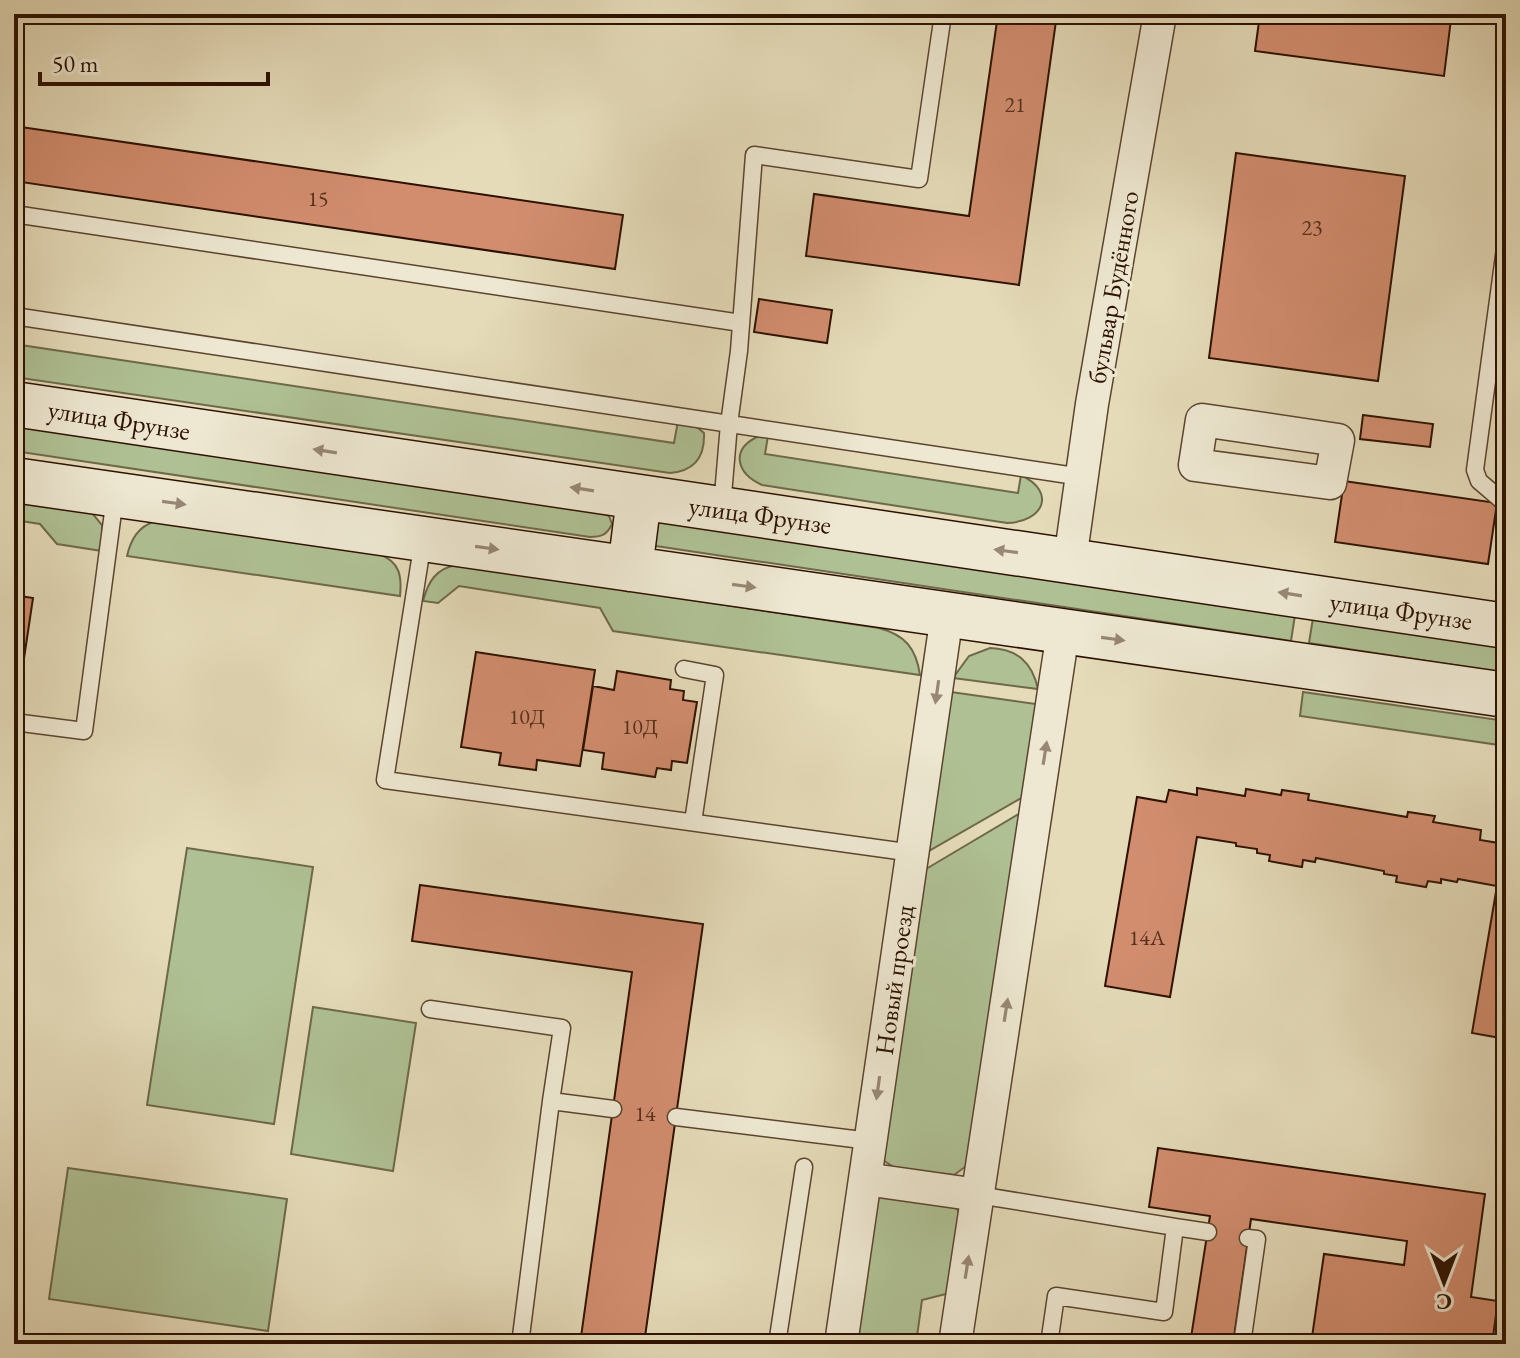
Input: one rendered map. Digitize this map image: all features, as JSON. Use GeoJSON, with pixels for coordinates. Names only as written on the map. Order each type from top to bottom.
{"type":"FeatureCollection","features":[{"type":"Feature","properties":{"kind":"main road","name":"улица Фрунзе"},"geometry":{"type":"LineString","coordinates":[[14,404],[1506,626]]}},
{"type":"Feature","properties":{"kind":"main road"},"geometry":{"type":"LineString","coordinates":[[14,480],[1506,695]]}},
{"type":"Feature","properties":{"kind":"main road"},"geometry":{"type":"LineString","coordinates":[[630,569],[639,498]]}},
{"type":"Feature","properties":{"kind":"street","name":"бульвар Будённого"},"geometry":{"type":"LineString","coordinates":[[1070,560],[1160,14]]}},
{"type":"Feature","properties":{"kind":"street","name":"Новый проезд"},"geometry":{"type":"LineString","coordinates":[[841,1344],[947,615]]}},
{"type":"Feature","properties":{"kind":"street"},"geometry":{"type":"LineString","coordinates":[[955,1344],[1063,632]]}},
{"type":"Feature","properties":{"kind":"street"},"geometry":{"type":"LineString","coordinates":[[865,1179],[978,1195]]}},
{"type":"Feature","properties":{"kind":"lane"},"geometry":{"type":"LineString","coordinates":[[722,510],[754,155],[919,179],[943,14]]}},
{"type":"Feature","properties":{"kind":"lane"},"geometry":{"type":"LineString","coordinates":[[14,214],[741,323]]}},
{"type":"Feature","properties":{"kind":"lane"},"geometry":{"type":"LineString","coordinates":[[1506,241],[1475,470],[1479,481],[1506,504]]}},
{"type":"Feature","properties":{"kind":"lane"},"geometry":{"type":"LineString","coordinates":[[14,316],[1082,477]]}},
{"type":"Feature","properties":{"kind":"lane"},"geometry":{"type":"LineString","coordinates":[[14,722],[84,731],[115,495]]}},
{"type":"Feature","properties":{"kind":"lane"},"geometry":{"type":"LineString","coordinates":[[423,539],[385,780],[913,853]]}},
{"type":"Feature","properties":{"kind":"lane"},"geometry":{"type":"LineString","coordinates":[[684,669],[715,675],[693,822]]}},
{"type":"Feature","properties":{"kind":"lane"},"geometry":{"type":"LineString","coordinates":[[430,1009],[562,1028],[520,1344]]}},
{"type":"Feature","properties":{"kind":"lane"},"geometry":{"type":"LineString","coordinates":[[551,1101],[613,1109]]}},
{"type":"Feature","properties":{"kind":"lane"},"geometry":{"type":"LineString","coordinates":[[676,1117],[870,1141]]}},
{"type":"Feature","properties":{"kind":"lane"},"geometry":{"type":"LineString","coordinates":[[777,1344],[804,1167]]}},
{"type":"Feature","properties":{"kind":"lane"},"geometry":{"type":"LineString","coordinates":[[978,1195],[1208,1232]]}},
{"type":"Feature","properties":{"kind":"lane"},"geometry":{"type":"LineString","coordinates":[[1049,1344],[1056,1296],[1164,1312],[1175,1227]]}},
{"type":"Feature","properties":{"kind":"lane"},"geometry":{"type":"LineString","coordinates":[[1242,1344],[1257,1239],[1248,1238]]}},
{"type":"Feature","properties":{"kind":"green space"},"geometry":{"type":"Polygon","coordinates":[[[14,344],[674,443],[678,421],[704,433],[703,449],[692,466],[670,473],[14,377],[14,344]]]}},
{"type":"Feature","properties":{"kind":"green space"},"geometry":{"type":"Polygon","coordinates":[[[14,424],[598,511],[609,516],[612,524],[603,535],[590,537],[14,451],[14,424]]]}},
{"type":"Feature","properties":{"kind":"green space"},"geometry":{"type":"Polygon","coordinates":[[[759,436],[768,436],[765,454],[1018,493],[1021,475],[1039,490],[1041,505],[1029,518],[1007,523],[762,485],[746,474],[740,461],[744,447],[759,436]]]}},
{"type":"Feature","properties":{"kind":"green space"},"geometry":{"type":"Polygon","coordinates":[[[14,501],[92,513],[102,525],[102,551],[57,544],[40,524],[14,520],[14,501]]]}},
{"type":"Feature","properties":{"kind":"green space"},"geometry":{"type":"Polygon","coordinates":[[[660,520],[1295,615],[1291,641],[656,546],[650,543],[648,527],[660,520]]]}},
{"type":"Feature","properties":{"kind":"green space"},"geometry":{"type":"Polygon","coordinates":[[[155,521],[379,554],[398,570],[400,596],[127,556],[136,534],[155,521]]]}},
{"type":"Feature","properties":{"kind":"green space"},"geometry":{"type":"Polygon","coordinates":[[[457,565],[879,628],[896,634],[908,644],[916,657],[920,675],[613,631],[600,608],[459,586],[438,603],[423,601],[434,577],[444,569],[457,565]]]}},
{"type":"Feature","properties":{"kind":"green space"},"geometry":{"type":"Polygon","coordinates":[[[1313,618],[1506,647],[1506,673],[1309,643],[1313,618]]]}},
{"type":"Feature","properties":{"kind":"green space"},"geometry":{"type":"Polygon","coordinates":[[[990,648],[1008,651],[1022,659],[1032,671],[1038,689],[953,678],[969,656],[990,648]]]}},
{"type":"Feature","properties":{"kind":"green space"},"geometry":{"type":"Polygon","coordinates":[[[951,692],[1036,704],[1023,797],[927,852],[951,692]]]}},
{"type":"Feature","properties":{"kind":"green space"},"geometry":{"type":"Polygon","coordinates":[[[1303,692],[1506,721],[1506,746],[1300,716],[1303,692]]]}},
{"type":"Feature","properties":{"kind":"green space"},"geometry":{"type":"Polygon","coordinates":[[[1022,812],[969,1164],[954,1175],[895,1168],[883,1160],[926,869],[1022,812]]]}},
{"type":"Feature","properties":{"kind":"green space"},"geometry":{"type":"Polygon","coordinates":[[[187,848],[313,867],[274,1124],[147,1105],[187,848]]]}},
{"type":"Feature","properties":{"kind":"green space"},"geometry":{"type":"Polygon","coordinates":[[[313,1007],[416,1023],[393,1171],[291,1154],[313,1007]]]}},
{"type":"Feature","properties":{"kind":"green space"},"geometry":{"type":"Polygon","coordinates":[[[68,1168],[287,1199],[268,1331],[49,1299],[68,1168]]]}},
{"type":"Feature","properties":{"kind":"green space"},"geometry":{"type":"Polygon","coordinates":[[[887,1194],[953,1204],[959,1212],[950,1293],[922,1300],[916,1344],[852,1344],[878,1198],[887,1194]]]}},
{"type":"Feature","properties":{"kind":"building"},"geometry":{"type":"Polygon","coordinates":[[[998,14],[1057,14],[1019,285],[806,256],[814,194],[969,216],[998,14]]]}},
{"type":"Feature","properties":{"kind":"building"},"geometry":{"type":"Polygon","coordinates":[[[1260,14],[1415,14],[1451,19],[1444,76],[1255,51],[1260,14]]]}},
{"type":"Feature","properties":{"kind":"building"},"geometry":{"type":"Polygon","coordinates":[[[14,126],[623,215],[615,269],[14,181],[14,126]]]}},
{"type":"Feature","properties":{"kind":"building"},"geometry":{"type":"Polygon","coordinates":[[[1236,153],[1405,176],[1378,381],[1209,358],[1236,153]]]}},
{"type":"Feature","properties":{"kind":"building"},"geometry":{"type":"Polygon","coordinates":[[[759,299],[832,310],[827,343],[754,332],[759,299]]]}},
{"type":"Feature","properties":{"kind":"building"},"geometry":{"type":"Polygon","coordinates":[[[1363,415],[1433,424],[1430,447],[1360,439],[1363,415]]]}},
{"type":"Feature","properties":{"kind":"building"},"geometry":{"type":"Polygon","coordinates":[[[1344,481],[1497,503],[1488,564],[1335,542],[1344,481]]]}},
{"type":"Feature","properties":{"kind":"building"},"geometry":{"type":"Polygon","coordinates":[[[14,595],[33,598],[19,692],[14,691],[14,595]]]}},
{"type":"Feature","properties":{"kind":"building"},"geometry":{"type":"Polygon","coordinates":[[[476,652],[595,670],[580,766],[537,760],[536,770],[499,765],[501,753],[461,747],[476,652]]]}},
{"type":"Feature","properties":{"kind":"building"},"geometry":{"type":"Polygon","coordinates":[[[617,671],[671,680],[670,689],[684,691],[683,700],[697,702],[687,763],[672,761],[671,770],[657,768],[655,777],[602,769],[604,753],[583,750],[593,686],[614,690],[617,671]]]}},
{"type":"Feature","properties":{"kind":"building"},"geometry":{"type":"Polygon","coordinates":[[[1197,788],[1245,796],[1246,789],[1281,795],[1282,790],[1309,794],[1308,800],[1407,817],[1408,812],[1435,816],[1433,822],[1481,830],[1480,840],[1499,843],[1501,835],[1506,836],[1506,1039],[1472,1033],[1497,886],[1441,879],[1441,883],[1428,881],[1426,887],[1396,882],[1397,876],[1384,874],[1384,871],[1316,858],[1315,862],[1303,860],[1302,867],[1269,861],[1270,855],[1257,853],[1257,849],[1236,846],[1236,843],[1197,837],[1170,997],[1105,986],[1137,797],[1166,802],[1169,790],[1197,795],[1197,788]]]}},
{"type":"Feature","properties":{"kind":"building"},"geometry":{"type":"Polygon","coordinates":[[[420,885],[703,924],[644,1344],[580,1344],[632,972],[412,941],[420,885]]]}},
{"type":"Feature","properties":{"kind":"building"},"geometry":{"type":"Polygon","coordinates":[[[1158,1148],[1485,1194],[1471,1297],[1498,1301],[1492,1344],[1311,1344],[1324,1254],[1404,1265],[1407,1241],[1251,1219],[1233,1344],[1190,1344],[1210,1216],[1149,1207],[1158,1148]]]}}]}
